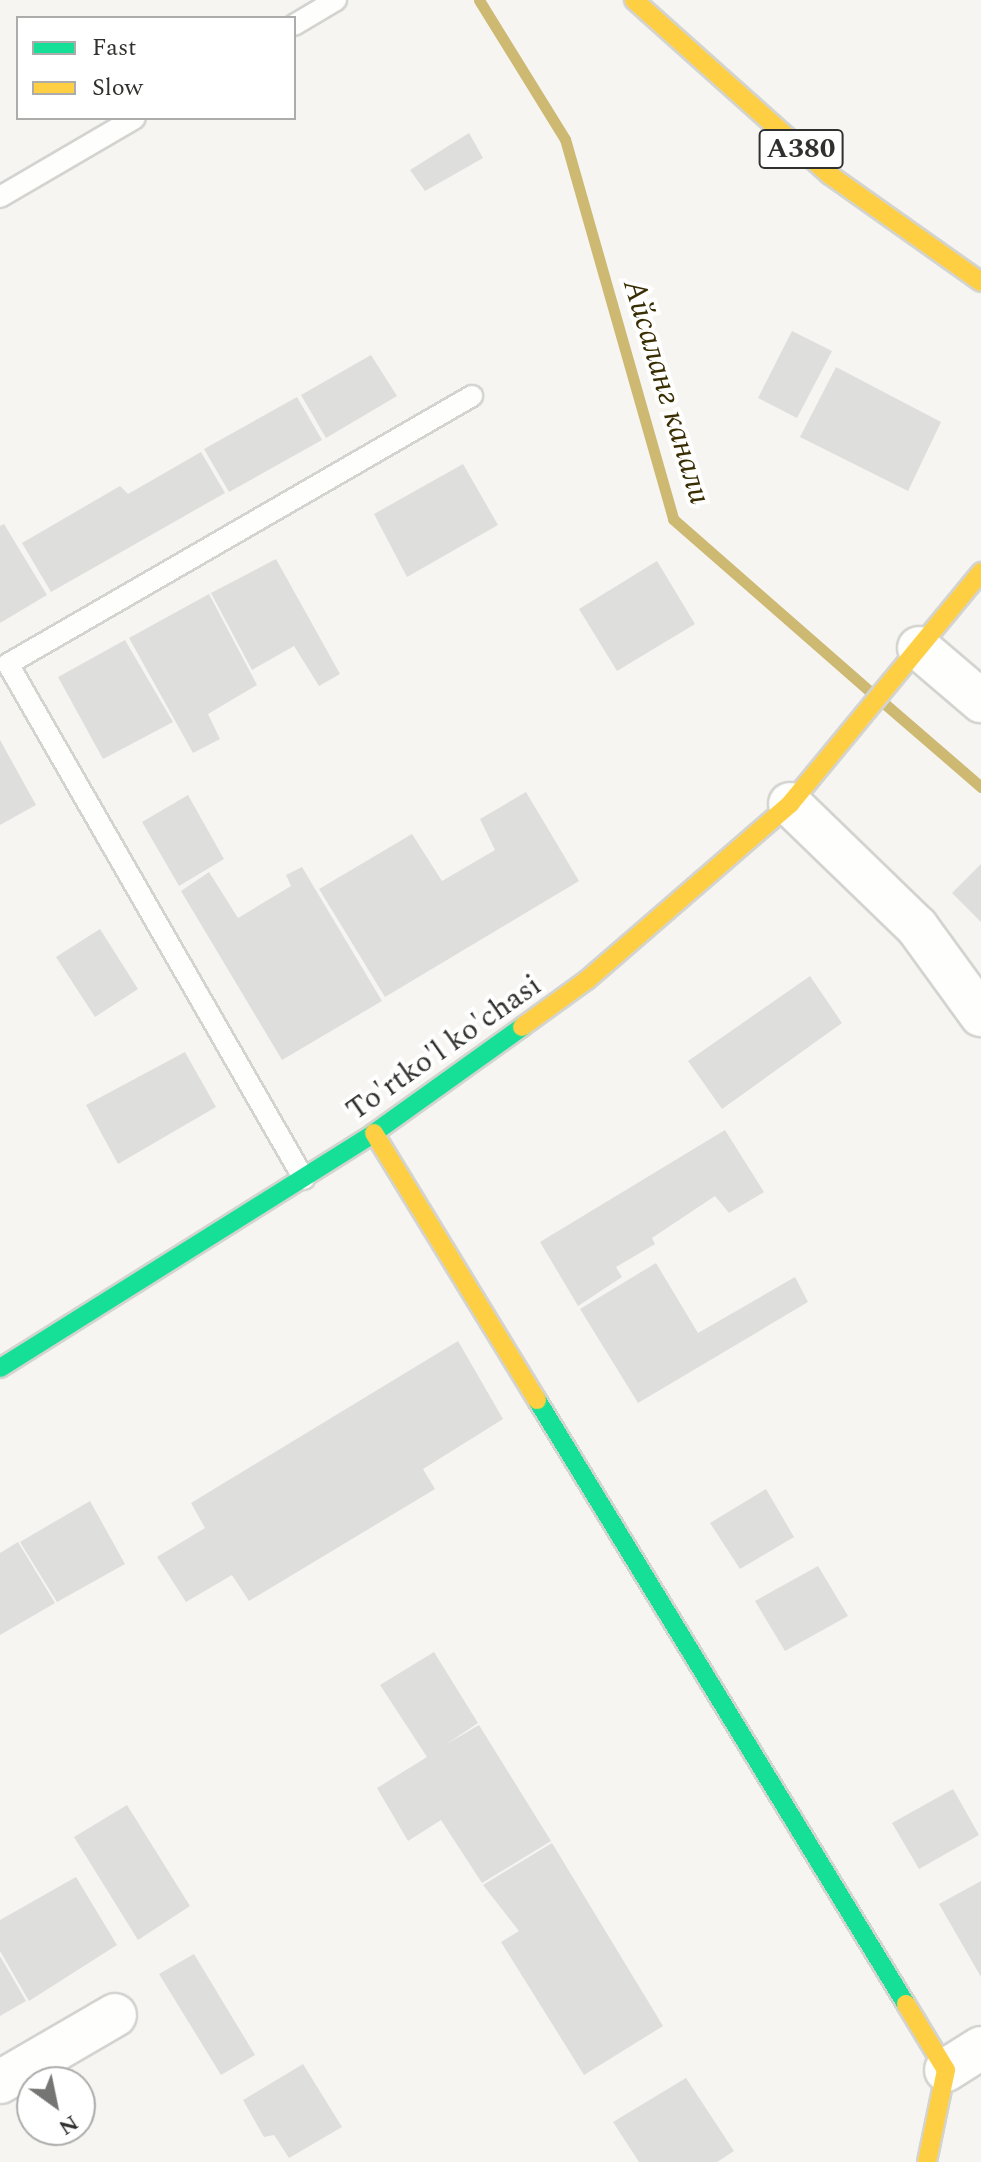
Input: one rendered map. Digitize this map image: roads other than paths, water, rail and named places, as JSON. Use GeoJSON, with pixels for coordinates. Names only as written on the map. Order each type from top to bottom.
{"type":"FeatureCollection","features":[{"type":"Feature","properties":{"kind":"main road","name":"A380"},"geometry":{"type":"LineString","coordinates":[[634,0],[830,175],[981,282]]}},
{"type":"Feature","properties":{"kind":"main road","name":"To'rtko'l ko'chasi"},"geometry":{"type":"LineString","coordinates":[[0,1368],[374,1133],[587,980],[790,804],[981,572]]}},
{"type":"Feature","properties":{"kind":"main road"},"geometry":{"type":"LineString","coordinates":[[374,1133],[946,2070],[927,2162]]}},
{"type":"Feature","properties":{"kind":"street"},"geometry":{"type":"LineString","coordinates":[[919,648],[981,701]]}},
{"type":"Feature","properties":{"kind":"street"},"geometry":{"type":"LineString","coordinates":[[790,804],[917,927],[981,1015]]}},
{"type":"Feature","properties":{"kind":"street"},"geometry":{"type":"LineString","coordinates":[[0,2082],[115,2015]]}},
{"type":"Feature","properties":{"kind":"street"},"geometry":{"type":"LineString","coordinates":[[946,2070],[981,2048]]}},
{"type":"Feature","properties":{"kind":"lane"},"geometry":{"type":"LineString","coordinates":[[296,24],[336,0]]}},
{"type":"Feature","properties":{"kind":"lane"},"geometry":{"type":"LineString","coordinates":[[0,197],[132,120]]}},
{"type":"Feature","properties":{"kind":"lane"},"geometry":{"type":"LineString","coordinates":[[304,1179],[8,664],[472,396]]}},
{"type":"Feature","properties":{"kind":"waterway","name":"Айсаланг канали"},"geometry":{"type":"LineString","coordinates":[[479,0],[565,139],[673,519],[872,693]]}},
{"type":"Feature","properties":{"kind":"waterway","name":"Айсаланг канали"},"geometry":{"type":"LineString","coordinates":[[885,704],[981,787]]}}]}
